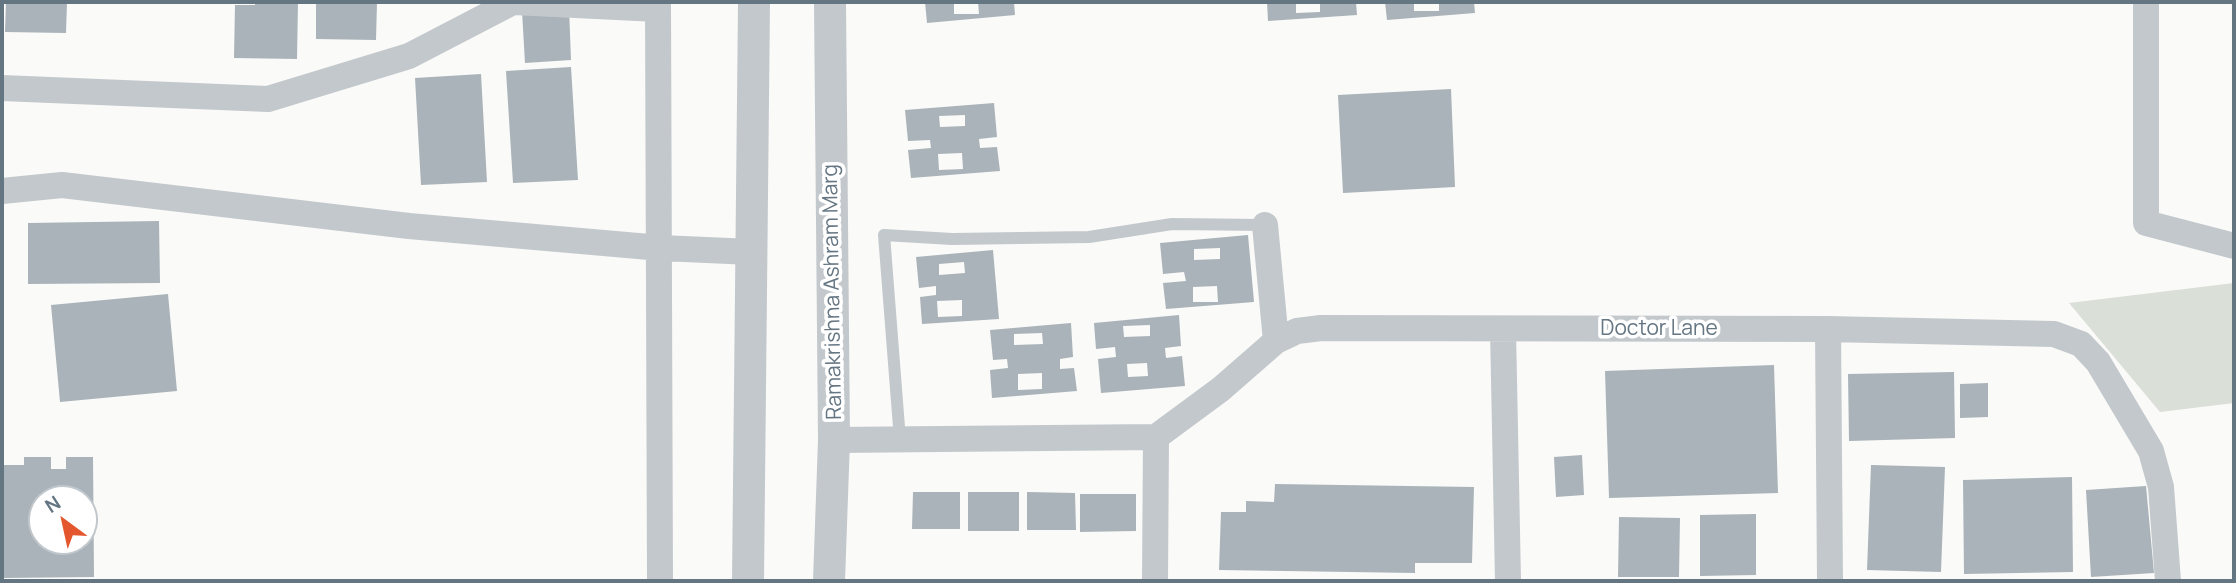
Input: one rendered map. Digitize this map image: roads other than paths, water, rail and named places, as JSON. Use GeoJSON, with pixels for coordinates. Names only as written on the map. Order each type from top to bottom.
{"type":"FeatureCollection","features":[{"type":"Feature","properties":{"kind":"street"},"geometry":{"type":"LineString","coordinates":[[2,88],[268,99],[409,57],[513,2],[658,5],[661,248],[660,581]]}},
{"type":"Feature","properties":{"kind":"street"},"geometry":{"type":"LineString","coordinates":[[748,581],[754,2]]}},
{"type":"Feature","properties":{"kind":"street","name":"Ramakrishna Ashram Marg"},"geometry":{"type":"LineString","coordinates":[[829,581],[834,440],[830,2]]}},
{"type":"Feature","properties":{"kind":"street"},"geometry":{"type":"LineString","coordinates":[[2146,2],[2146,223],[2234,246]]}},
{"type":"Feature","properties":{"kind":"street"},"geometry":{"type":"LineString","coordinates":[[2,191],[62,185],[409,226],[661,248],[752,252]]}},
{"type":"Feature","properties":{"kind":"street"},"geometry":{"type":"LineString","coordinates":[[1265,225],[1276,341]]}},
{"type":"Feature","properties":{"kind":"street","name":"Doctor Lane"},"geometry":{"type":"LineString","coordinates":[[1156,437],[1221,389],[1276,341],[1297,331],[1321,328],[1828,330],[2054,334],[2081,344],[2098,362],[2151,451],[2161,486],[2168,581]]}},
{"type":"Feature","properties":{"kind":"street"},"geometry":{"type":"LineString","coordinates":[[1503,329],[1507,581]]}},
{"type":"Feature","properties":{"kind":"street"},"geometry":{"type":"LineString","coordinates":[[1828,330],[1830,581]]}},
{"type":"Feature","properties":{"kind":"street"},"geometry":{"type":"LineString","coordinates":[[834,440],[1156,437],[1155,581]]}},
{"type":"Feature","properties":{"kind":"lane"},"geometry":{"type":"LineString","coordinates":[[900,439],[884,235],[952,239],[1089,237],[1172,224],[1265,225]]}}]}
